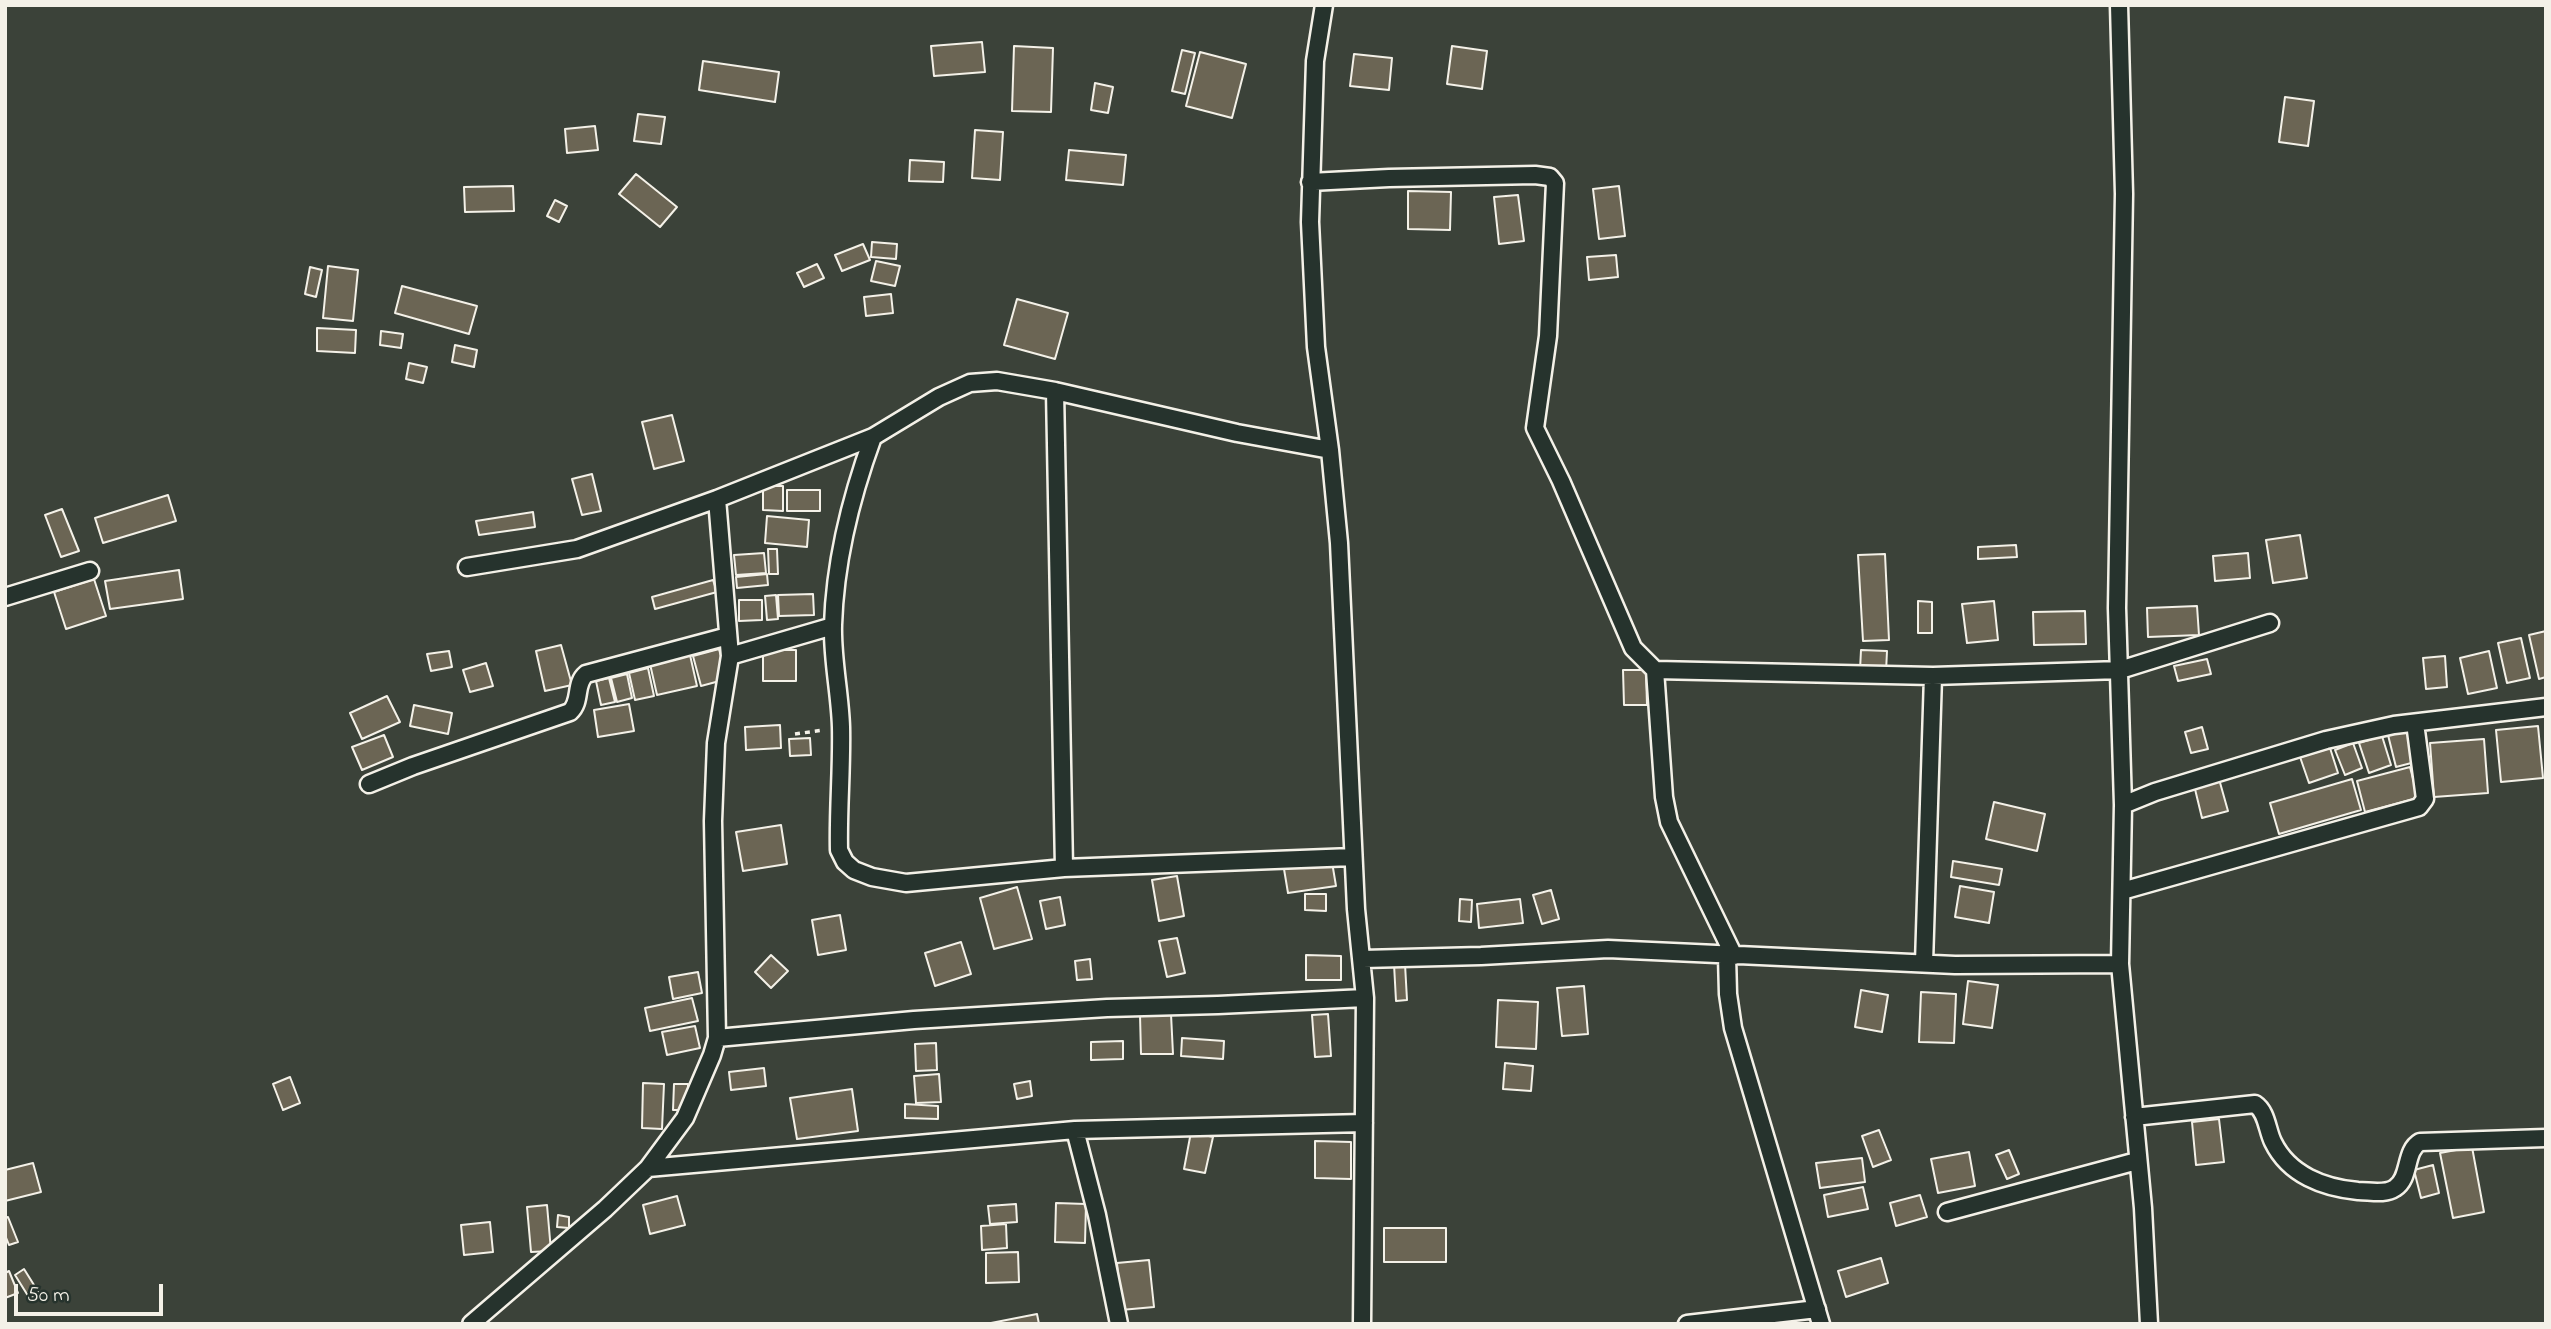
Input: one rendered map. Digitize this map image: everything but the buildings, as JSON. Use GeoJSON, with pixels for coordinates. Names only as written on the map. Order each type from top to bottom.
{"type":"FeatureCollection","features":[{"type":"Feature","properties":{"kind":"street"},"geometry":{"type":"LineString","coordinates":[[1324,5],[1315,61],[1310,182],[1316,347],[1339,543],[1353,858],[1365,998],[1362,1324]]}},
{"type":"Feature","properties":{"kind":"street"},"geometry":{"type":"LineString","coordinates":[[2119,5],[2124,194],[2117,608],[2123,805],[2120,964],[2143,1208],[2149,1324]]}},
{"type":"Feature","properties":{"kind":"street"},"geometry":{"type":"LineString","coordinates":[[1310,182],[1389,177],[1535,175],[1550,177],[1555,183],[1548,336],[1535,428],[1633,648],[1655,670],[1664,797],[1669,822],[1730,956],[1728,994],[1733,1028],[1819,1316],[1687,1324]]}},
{"type":"Feature","properties":{"kind":"street"},"geometry":{"type":"LineString","coordinates":[[467,567],[577,549],[717,499],[873,437],[939,397],[970,383],[997,381],[1055,391],[1237,433],[1330,450]]}},
{"type":"Feature","properties":{"kind":"street"},"geometry":{"type":"LineString","coordinates":[[1055,391],[1064,869]]}},
{"type":"Feature","properties":{"kind":"street"},"geometry":{"type":"LineString","coordinates":[[873,437],[848,519],[833,626],[841,728],[839,850],[845,862],[854,870],[872,877],[906,883],[1064,869],[1353,858]]}},
{"type":"Feature","properties":{"kind":"street"},"geometry":{"type":"LineString","coordinates":[[471,1324],[605,1209],[648,1168],[685,1118],[712,1055],[717,1038],[714,795],[716,743],[730,656],[717,499]]}},
{"type":"Feature","properties":{"kind":"street"},"geometry":{"type":"LineString","coordinates":[[5,597],[90,571]]}},
{"type":"Feature","properties":{"kind":"street"},"geometry":{"type":"LineString","coordinates":[[1655,670],[1933,676],[2120,670],[2270,623]]}},
{"type":"Feature","properties":{"kind":"street"},"geometry":{"type":"LineString","coordinates":[[730,656],[833,626]]}},
{"type":"Feature","properties":{"kind":"street"},"geometry":{"type":"LineString","coordinates":[[369,784],[413,766],[570,712],[577,701],[580,681],[586,674],[728,635]]}},
{"type":"Feature","properties":{"kind":"street"},"geometry":{"type":"LineString","coordinates":[[1924,963],[1933,676]]}},
{"type":"Feature","properties":{"kind":"street"},"geometry":{"type":"LineString","coordinates":[[2123,805],[2155,792],[2326,740],[2393,725],[2546,707]]}},
{"type":"Feature","properties":{"kind":"street"},"geometry":{"type":"LineString","coordinates":[[2122,891],[2419,807],[2425,799],[2415,723]]}},
{"type":"Feature","properties":{"kind":"street"},"geometry":{"type":"LineString","coordinates":[[1363,959],[1608,949],[1924,963],[2120,964]]}},
{"type":"Feature","properties":{"kind":"street"},"geometry":{"type":"LineString","coordinates":[[717,1038],[914,1020],[1107,1008],[1365,998]]}},
{"type":"Feature","properties":{"kind":"street"},"geometry":{"type":"LineString","coordinates":[[2134,1117],[2255,1104],[2261,1107],[2273,1142],[2283,1158],[2297,1171],[2320,1184],[2350,1190],[2384,1192],[2401,1183],[2413,1149],[2420,1142],[2546,1138]]}},
{"type":"Feature","properties":{"kind":"street"},"geometry":{"type":"LineString","coordinates":[[648,1168],[1075,1130],[1364,1123]]}},
{"type":"Feature","properties":{"kind":"street"},"geometry":{"type":"LineString","coordinates":[[1075,1130],[1097,1215],[1119,1324]]}},
{"type":"Feature","properties":{"kind":"street"},"geometry":{"type":"LineString","coordinates":[[1947,1212],[2137,1161]]}},
{"type":"Feature","properties":{"kind":"path"},"geometry":{"type":"LineString","coordinates":[[795,734],[841,728]]}}]}
